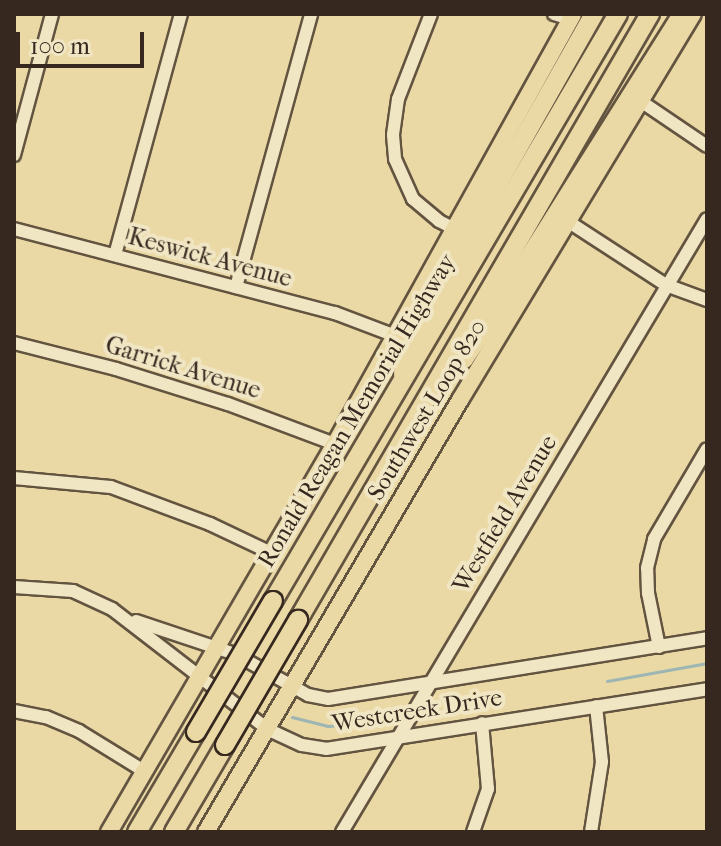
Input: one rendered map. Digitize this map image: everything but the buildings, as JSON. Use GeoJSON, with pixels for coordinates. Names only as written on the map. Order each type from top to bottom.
{"type":"FeatureCollection","features":[{"type":"Feature","properties":{"kind":"highway"},"geometry":{"type":"LineString","coordinates":[[400,387],[408,346],[594,14]]}},
{"type":"Feature","properties":{"kind":"highway","name":"Ronald Reagan Memorial Highway"},"geometry":{"type":"LineString","coordinates":[[137,832],[618,14]]}},
{"type":"Feature","properties":{"kind":"highway"},"geometry":{"type":"LineString","coordinates":[[174,832],[650,14]]}},
{"type":"Feature","properties":{"kind":"highway"},"geometry":{"type":"LineString","coordinates":[[439,377],[464,359],[682,14]]}},
{"type":"Feature","properties":{"kind":"main road","name":"Southwest Loop 820"},"geometry":{"type":"LineString","coordinates":[[206,832],[693,14]]}},
{"type":"Feature","properties":{"kind":"main road"},"geometry":{"type":"LineString","coordinates":[[109,832],[335,444],[566,16]]}},
{"type":"Feature","properties":{"kind":"street"},"geometry":{"type":"LineString","coordinates":[[14,155],[52,14]]}},
{"type":"Feature","properties":{"kind":"street"},"geometry":{"type":"LineString","coordinates":[[115,255],[181,14]]}},
{"type":"Feature","properties":{"kind":"street"},"geometry":{"type":"LineString","coordinates":[[236,287],[311,14]]}},
{"type":"Feature","properties":{"kind":"street"},"geometry":{"type":"LineString","coordinates":[[431,14],[398,99],[393,135],[395,159],[413,199],[439,221],[453,228]]}},
{"type":"Feature","properties":{"kind":"street"},"geometry":{"type":"LineString","coordinates":[[642,102],[707,146]]}},
{"type":"Feature","properties":{"kind":"street","name":"Westfield Avenue"},"geometry":{"type":"LineString","coordinates":[[342,832],[707,219]]}},
{"type":"Feature","properties":{"kind":"street"},"geometry":{"type":"LineString","coordinates":[[569,222],[666,285],[707,300]]}},
{"type":"Feature","properties":{"kind":"street","name":"Keswick Avenue"},"geometry":{"type":"LineString","coordinates":[[14,229],[335,313],[393,335]]}},
{"type":"Feature","properties":{"kind":"street","name":"Garrick Avenue"},"geometry":{"type":"LineString","coordinates":[[14,343],[200,395],[335,444]]}},
{"type":"Feature","properties":{"kind":"street"},"geometry":{"type":"LineString","coordinates":[[659,647],[648,593],[647,568],[654,539],[707,449]]}},
{"type":"Feature","properties":{"kind":"street"},"geometry":{"type":"LineString","coordinates":[[14,478],[111,487],[210,524],[271,553]]}},
{"type":"Feature","properties":{"kind":"street","name":"Westcreek Drive"},"geometry":{"type":"LineString","coordinates":[[14,587],[73,591],[126,617],[260,665],[291,686],[328,699],[707,638]]}},
{"type":"Feature","properties":{"kind":"street","name":"Westcreek Drive"},"geometry":{"type":"LineString","coordinates":[[126,617],[267,729],[302,745],[326,749],[707,689]]}},
{"type":"Feature","properties":{"kind":"street"},"geometry":{"type":"LineString","coordinates":[[591,832],[602,762],[596,706]]}},
{"type":"Feature","properties":{"kind":"street"},"geometry":{"type":"LineString","coordinates":[[14,711],[46,717],[79,731],[144,771]]}},
{"type":"Feature","properties":{"kind":"street"},"geometry":{"type":"LineString","coordinates":[[473,832],[488,789],[482,723]]}},
{"type":"Feature","properties":{"kind":"waterway"},"geometry":{"type":"LineString","coordinates":[[607,681],[707,663]]}},
{"type":"Feature","properties":{"kind":"waterway"},"geometry":{"type":"LineString","coordinates":[[292,717],[328,726],[367,723],[393,714]]}}]}
